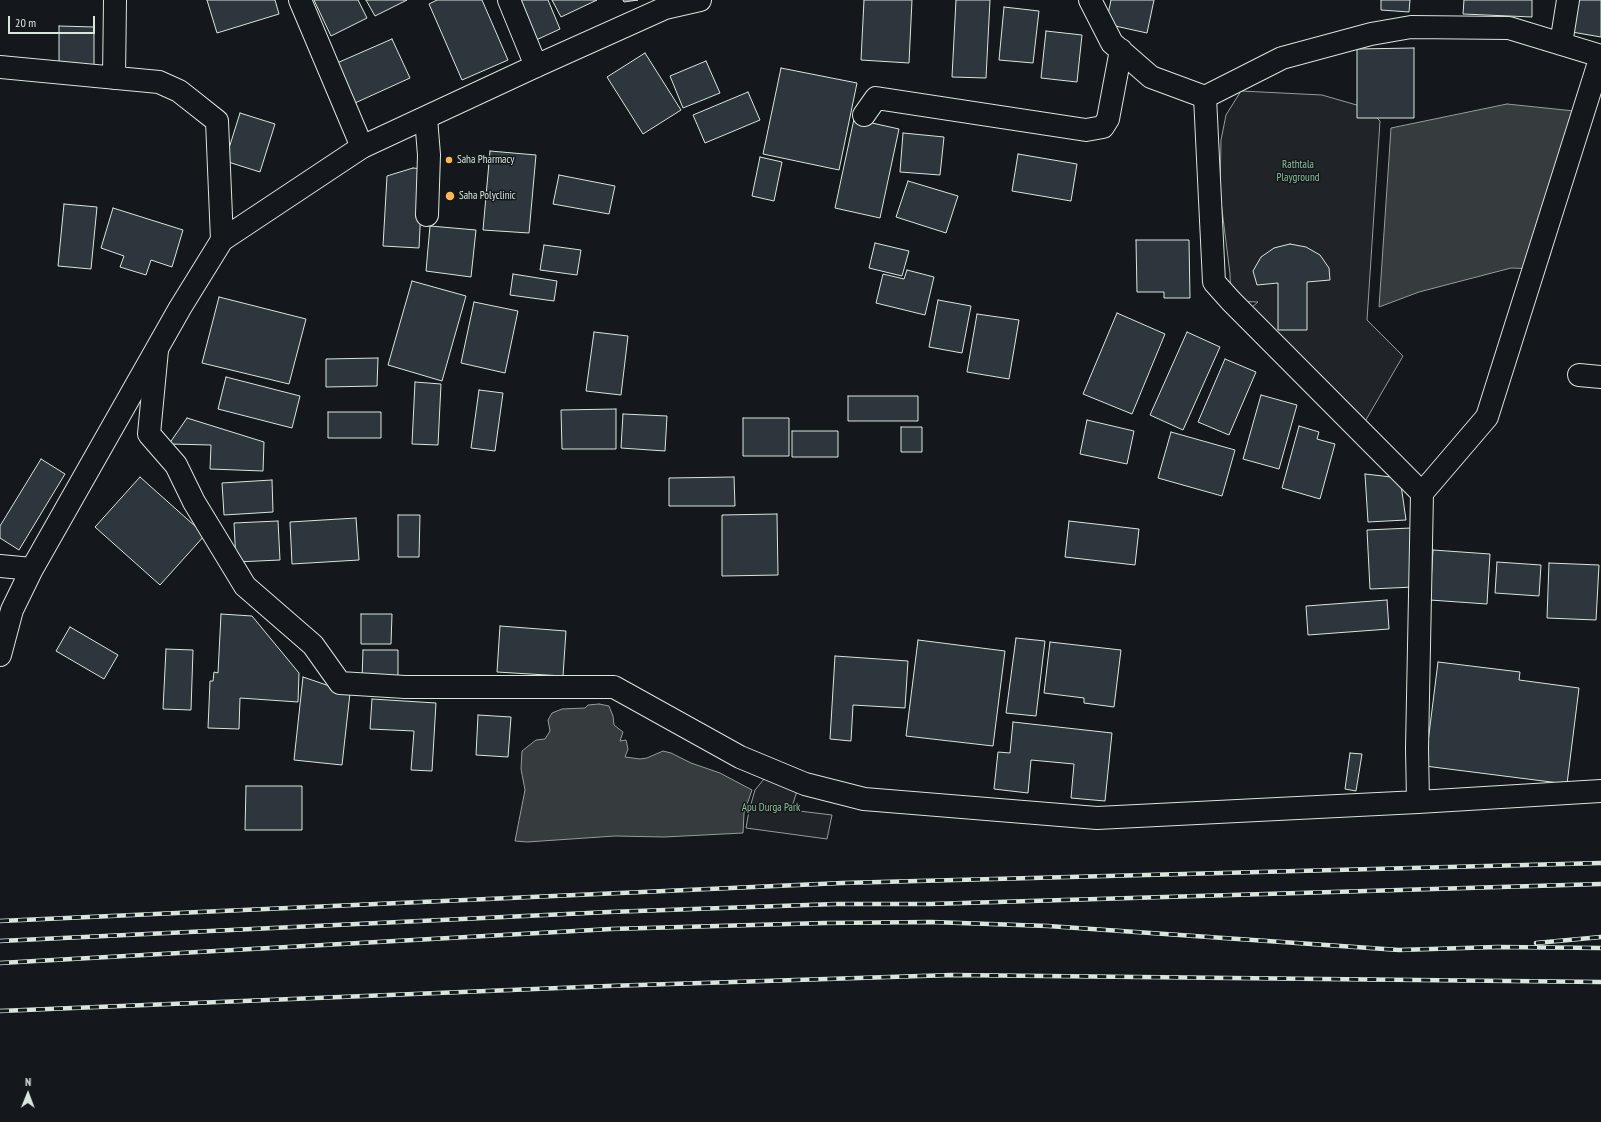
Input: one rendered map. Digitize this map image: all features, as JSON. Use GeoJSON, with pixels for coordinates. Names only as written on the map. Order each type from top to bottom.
{"type":"FeatureCollection","features":[{"type":"Feature","properties":{"kind":"street"},"geometry":{"type":"LineString","coordinates":[[114,78],[115,0]]}},
{"type":"Feature","properties":{"kind":"street"},"geometry":{"type":"LineString","coordinates":[[300,0],[362,147]]}},
{"type":"Feature","properties":{"kind":"street"},"geometry":{"type":"LineString","coordinates":[[509,0],[536,66]]}},
{"type":"Feature","properties":{"kind":"street"},"geometry":{"type":"LineString","coordinates":[[0,655],[12,610],[32,569],[180,308],[222,240],[362,147],[665,8],[700,0]]}},
{"type":"Feature","properties":{"kind":"street"},"geometry":{"type":"LineString","coordinates":[[1090,0],[1112,43],[1151,77],[1205,97],[1282,58],[1371,34],[1411,28],[1509,28],[1601,56],[1487,417],[1422,493],[1417,748],[1418,802]]}},
{"type":"Feature","properties":{"kind":"street"},"geometry":{"type":"LineString","coordinates":[[1561,44],[1568,0]]}},
{"type":"Feature","properties":{"kind":"street"},"geometry":{"type":"LineString","coordinates":[[864,115],[876,98],[1086,130],[1103,127],[1108,119],[1121,50]]}},
{"type":"Feature","properties":{"kind":"street"},"geometry":{"type":"LineString","coordinates":[[0,67],[160,82],[179,91],[217,121],[222,240]]}},
{"type":"Feature","properties":{"kind":"street"},"geometry":{"type":"LineString","coordinates":[[1205,97],[1214,282],[1422,493]]}},
{"type":"Feature","properties":{"kind":"street"},"geometry":{"type":"LineString","coordinates":[[426,118],[429,155],[427,215]]}},
{"type":"Feature","properties":{"kind":"street"},"geometry":{"type":"LineString","coordinates":[[157,350],[149,434],[176,465],[194,502],[245,586],[313,645],[340,683],[405,688],[614,687],[740,757],[805,784],[864,799],[1097,818],[1601,791]]}},
{"type":"Feature","properties":{"kind":"street"},"geometry":{"type":"LineString","coordinates":[[1579,375],[1601,377]]}},
{"type":"Feature","properties":{"kind":"street"},"geometry":{"type":"LineString","coordinates":[[0,566],[32,569]]}},
{"type":"Feature","properties":{"kind":"green space","name":"Rathtala Playground"},"geometry":{"type":"Polygon","coordinates":[[[1241,91],[1322,95],[1367,108],[1380,121],[1367,320],[1403,356],[1363,425],[1246,312],[1258,302],[1231,301],[1230,274],[1220,194],[1221,140],[1226,115],[1241,91]]]}},
{"type":"Feature","properties":{"kind":"green space","name":"Apu Durga Park"},"geometry":{"type":"Polygon","coordinates":[[[769,773],[797,791],[791,810],[832,815],[827,839],[746,828],[755,790],[769,773]]]}},
{"type":"Feature","properties":{"kind":"shaded area"},"geometry":{"type":"Polygon","coordinates":[[[1507,104],[1584,112],[1566,198],[1549,259],[1539,269],[1511,268],[1419,292],[1379,307],[1391,128],[1507,104]]]}},
{"type":"Feature","properties":{"kind":"shaded area"},"geometry":{"type":"Polygon","coordinates":[[[599,704],[609,706],[613,716],[614,725],[623,732],[620,741],[626,740],[628,749],[625,757],[640,759],[647,758],[663,751],[671,753],[691,763],[720,773],[752,790],[744,813],[743,833],[664,837],[615,836],[527,842],[515,841],[525,790],[521,769],[522,751],[536,740],[545,739],[550,731],[548,720],[552,713],[562,709],[585,708],[588,705],[599,704]]]}},
{"type":"Feature","properties":{"kind":"building"},"geometry":{"type":"Polygon","coordinates":[[[207,0],[275,0],[279,14],[217,33],[207,0]]]}},
{"type":"Feature","properties":{"kind":"building"},"geometry":{"type":"Polygon","coordinates":[[[314,0],[358,0],[367,18],[331,36],[314,0]]]}},
{"type":"Feature","properties":{"kind":"building"},"geometry":{"type":"Polygon","coordinates":[[[366,0],[407,0],[375,16],[366,0]]]}},
{"type":"Feature","properties":{"kind":"building"},"geometry":{"type":"Polygon","coordinates":[[[437,0],[482,0],[508,60],[462,80],[429,4],[437,0]]]}},
{"type":"Feature","properties":{"kind":"building"},"geometry":{"type":"Polygon","coordinates":[[[516,0],[548,0],[560,29],[534,41],[516,0]]]}},
{"type":"Feature","properties":{"kind":"building"},"geometry":{"type":"Polygon","coordinates":[[[552,0],[597,0],[561,17],[552,0]]]}},
{"type":"Feature","properties":{"kind":"building"},"geometry":{"type":"Polygon","coordinates":[[[623,0],[638,0],[624,2],[623,0]]]}},
{"type":"Feature","properties":{"kind":"building"},"geometry":{"type":"Polygon","coordinates":[[[864,0],[912,0],[909,63],[861,60],[864,0]]]}},
{"type":"Feature","properties":{"kind":"building"},"geometry":{"type":"Polygon","coordinates":[[[956,0],[990,0],[986,78],[952,77],[956,0]]]}},
{"type":"Feature","properties":{"kind":"building"},"geometry":{"type":"Polygon","coordinates":[[[1111,0],[1154,0],[1147,33],[1106,24],[1111,0]]]}},
{"type":"Feature","properties":{"kind":"building"},"geometry":{"type":"Polygon","coordinates":[[[1381,0],[1410,0],[1409,12],[1381,10],[1381,0]]]}},
{"type":"Feature","properties":{"kind":"building"},"geometry":{"type":"Polygon","coordinates":[[[1464,0],[1532,0],[1532,17],[1463,14],[1464,0]]]}},
{"type":"Feature","properties":{"kind":"building"},"geometry":{"type":"Polygon","coordinates":[[[1576,0],[1601,0],[1601,37],[1572,32],[1576,0]]]}},
{"type":"Feature","properties":{"kind":"building"},"geometry":{"type":"Polygon","coordinates":[[[1004,7],[1039,11],[1033,63],[999,60],[1004,7]]]}},
{"type":"Feature","properties":{"kind":"building"},"geometry":{"type":"Polygon","coordinates":[[[59,26],[94,27],[94,68],[59,67],[59,26]]]}},
{"type":"Feature","properties":{"kind":"building"},"geometry":{"type":"Polygon","coordinates":[[[1046,31],[1082,35],[1077,82],[1041,78],[1046,31]]]}},
{"type":"Feature","properties":{"kind":"building"},"geometry":{"type":"Polygon","coordinates":[[[392,39],[410,78],[355,103],[337,63],[392,39]]]}},
{"type":"Feature","properties":{"kind":"building"},"geometry":{"type":"Polygon","coordinates":[[[1414,48],[1414,118],[1357,118],[1357,49],[1414,48]]]}},
{"type":"Feature","properties":{"kind":"building"},"geometry":{"type":"Polygon","coordinates":[[[645,53],[681,110],[643,134],[607,77],[645,53]]]}},
{"type":"Feature","properties":{"kind":"building"},"geometry":{"type":"Polygon","coordinates":[[[706,61],[720,93],[683,108],[670,76],[706,61]]]}},
{"type":"Feature","properties":{"kind":"building"},"geometry":{"type":"Polygon","coordinates":[[[781,68],[857,83],[839,170],[763,154],[781,68]]]}},
{"type":"Feature","properties":{"kind":"building"},"geometry":{"type":"Polygon","coordinates":[[[748,92],[760,120],[705,143],[693,115],[748,92]]]}},
{"type":"Feature","properties":{"kind":"building"},"geometry":{"type":"Polygon","coordinates":[[[240,113],[275,124],[260,172],[225,161],[240,113]]]}},
{"type":"Feature","properties":{"kind":"building"},"geometry":{"type":"Polygon","coordinates":[[[854,119],[899,129],[880,218],[835,208],[854,119]]]}},
{"type":"Feature","properties":{"kind":"building"},"geometry":{"type":"Polygon","coordinates":[[[903,133],[944,137],[940,175],[900,172],[903,133]]]}},
{"type":"Feature","properties":{"kind":"building"},"geometry":{"type":"Polygon","coordinates":[[[490,151],[536,155],[529,233],[483,230],[490,151]]]}},
{"type":"Feature","properties":{"kind":"building"},"geometry":{"type":"Polygon","coordinates":[[[1018,154],[1077,164],[1071,201],[1012,191],[1018,154]]]}},
{"type":"Feature","properties":{"kind":"building"},"geometry":{"type":"Polygon","coordinates":[[[760,157],[782,162],[774,201],[752,196],[760,157]]]}},
{"type":"Feature","properties":{"kind":"building"},"geometry":{"type":"Polygon","coordinates":[[[413,168],[423,169],[419,248],[383,246],[387,176],[413,168]]]}},
{"type":"Feature","properties":{"kind":"building"},"geometry":{"type":"Polygon","coordinates":[[[559,175],[615,186],[609,214],[553,204],[559,175]]]}},
{"type":"Feature","properties":{"kind":"building"},"geometry":{"type":"Polygon","coordinates":[[[908,181],[958,196],[946,233],[896,217],[908,181]]]}},
{"type":"Feature","properties":{"kind":"building"},"geometry":{"type":"Polygon","coordinates":[[[64,204],[97,207],[91,269],[58,266],[64,204]]]}},
{"type":"Feature","properties":{"kind":"building"},"geometry":{"type":"Polygon","coordinates":[[[113,208],[183,230],[172,267],[151,260],[146,275],[120,267],[124,256],[101,248],[113,208]]]}},
{"type":"Feature","properties":{"kind":"building"},"geometry":{"type":"Polygon","coordinates":[[[430,226],[476,230],[471,277],[426,271],[430,226]]]}},
{"type":"Feature","properties":{"kind":"building"},"geometry":{"type":"Polygon","coordinates":[[[1136,240],[1189,240],[1190,298],[1164,298],[1164,292],[1137,292],[1136,240]]]}},
{"type":"Feature","properties":{"kind":"building"},"geometry":{"type":"Polygon","coordinates":[[[875,243],[909,251],[902,276],[869,268],[875,243]]]}},
{"type":"Feature","properties":{"kind":"building"},"geometry":{"type":"Polygon","coordinates":[[[1290,244],[1306,247],[1320,255],[1329,268],[1330,280],[1307,282],[1307,330],[1278,330],[1278,283],[1257,285],[1253,271],[1261,257],[1274,248],[1290,244]]]}},
{"type":"Feature","properties":{"kind":"building"},"geometry":{"type":"Polygon","coordinates":[[[544,245],[581,250],[577,275],[540,270],[544,245]]]}},
{"type":"Feature","properties":{"kind":"building"},"geometry":{"type":"Polygon","coordinates":[[[907,270],[934,277],[925,315],[876,303],[883,274],[904,279],[907,270]]]}},
{"type":"Feature","properties":{"kind":"building"},"geometry":{"type":"Polygon","coordinates":[[[513,274],[557,281],[554,301],[510,295],[513,274]]]}},
{"type":"Feature","properties":{"kind":"building"},"geometry":{"type":"Polygon","coordinates":[[[412,281],[466,296],[442,381],[388,365],[412,281]]]}},
{"type":"Feature","properties":{"kind":"building"},"geometry":{"type":"Polygon","coordinates":[[[219,297],[306,319],[289,384],[202,363],[219,297]]]}},
{"type":"Feature","properties":{"kind":"building"},"geometry":{"type":"Polygon","coordinates":[[[938,300],[971,306],[962,353],[929,347],[938,300]]]}},
{"type":"Feature","properties":{"kind":"building"},"geometry":{"type":"Polygon","coordinates":[[[474,302],[518,311],[505,373],[461,363],[474,302]]]}},
{"type":"Feature","properties":{"kind":"building"},"geometry":{"type":"Polygon","coordinates":[[[1117,313],[1165,334],[1132,414],[1083,394],[1117,313]]]}},
{"type":"Feature","properties":{"kind":"building"},"geometry":{"type":"Polygon","coordinates":[[[977,314],[1019,320],[1009,379],[967,372],[977,314]]]}},
{"type":"Feature","properties":{"kind":"building"},"geometry":{"type":"Polygon","coordinates":[[[594,332],[628,336],[621,395],[586,391],[594,332]]]}},
{"type":"Feature","properties":{"kind":"building"},"geometry":{"type":"Polygon","coordinates":[[[1187,332],[1220,347],[1183,430],[1150,415],[1187,332]]]}},
{"type":"Feature","properties":{"kind":"building"},"geometry":{"type":"Polygon","coordinates":[[[378,358],[377,386],[326,387],[326,359],[378,358]]]}},
{"type":"Feature","properties":{"kind":"building"},"geometry":{"type":"Polygon","coordinates":[[[1225,359],[1256,372],[1229,435],[1198,422],[1225,359]]]}},
{"type":"Feature","properties":{"kind":"building"},"geometry":{"type":"Polygon","coordinates":[[[226,377],[300,396],[292,428],[218,409],[226,377]]]}},
{"type":"Feature","properties":{"kind":"building"},"geometry":{"type":"Polygon","coordinates":[[[415,382],[441,384],[438,445],[412,444],[415,382]]]}},
{"type":"Feature","properties":{"kind":"building"},"geometry":{"type":"Polygon","coordinates":[[[479,390],[503,393],[495,451],[471,448],[479,390]]]}},
{"type":"Feature","properties":{"kind":"building"},"geometry":{"type":"Polygon","coordinates":[[[1261,395],[1297,405],[1279,469],[1243,459],[1261,395]]]}},
{"type":"Feature","properties":{"kind":"building"},"geometry":{"type":"Polygon","coordinates":[[[848,396],[918,396],[918,421],[848,421],[848,396]]]}},
{"type":"Feature","properties":{"kind":"building"},"geometry":{"type":"Polygon","coordinates":[[[616,409],[616,449],[562,449],[561,410],[616,409]]]}},
{"type":"Feature","properties":{"kind":"building"},"geometry":{"type":"Polygon","coordinates":[[[328,412],[381,412],[381,438],[328,438],[328,412]]]}},
{"type":"Feature","properties":{"kind":"building"},"geometry":{"type":"Polygon","coordinates":[[[623,414],[667,416],[665,451],[621,448],[623,414]]]}},
{"type":"Feature","properties":{"kind":"building"},"geometry":{"type":"Polygon","coordinates":[[[187,418],[264,442],[263,471],[210,469],[211,445],[169,444],[187,418]]]}},
{"type":"Feature","properties":{"kind":"building"},"geometry":{"type":"Polygon","coordinates":[[[743,418],[789,418],[789,456],[743,456],[743,418]]]}},
{"type":"Feature","properties":{"kind":"building"},"geometry":{"type":"Polygon","coordinates":[[[1087,420],[1134,431],[1127,464],[1080,454],[1087,420]]]}},
{"type":"Feature","properties":{"kind":"building"},"geometry":{"type":"Polygon","coordinates":[[[1299,426],[1319,432],[1317,439],[1335,444],[1320,499],[1282,488],[1299,426]]]}},
{"type":"Feature","properties":{"kind":"building"},"geometry":{"type":"Polygon","coordinates":[[[901,427],[922,427],[922,452],[901,452],[901,427]]]}},
{"type":"Feature","properties":{"kind":"building"},"geometry":{"type":"Polygon","coordinates":[[[792,431],[838,431],[838,457],[792,457],[792,431]]]}},
{"type":"Feature","properties":{"kind":"building"},"geometry":{"type":"Polygon","coordinates":[[[1171,432],[1235,450],[1222,496],[1158,478],[1171,432]]]}},
{"type":"Feature","properties":{"kind":"building"},"geometry":{"type":"Polygon","coordinates":[[[41,459],[65,474],[19,550],[0,538],[0,526],[41,459]]]}},
{"type":"Feature","properties":{"kind":"building"},"geometry":{"type":"Polygon","coordinates":[[[1365,474],[1400,478],[1406,520],[1368,522],[1365,474]]]}},
{"type":"Feature","properties":{"kind":"building"},"geometry":{"type":"Polygon","coordinates":[[[140,477],[205,535],[160,585],[95,527],[140,477]]]}},
{"type":"Feature","properties":{"kind":"building"},"geometry":{"type":"Polygon","coordinates":[[[734,477],[735,506],[669,506],[669,478],[734,477]]]}},
{"type":"Feature","properties":{"kind":"building"},"geometry":{"type":"Polygon","coordinates":[[[272,480],[273,512],[224,515],[222,483],[272,480]]]}},
{"type":"Feature","properties":{"kind":"building"},"geometry":{"type":"Polygon","coordinates":[[[777,514],[778,575],[722,576],[722,515],[777,514]]]}},
{"type":"Feature","properties":{"kind":"building"},"geometry":{"type":"Polygon","coordinates":[[[398,515],[420,515],[419,557],[398,557],[398,515]]]}},
{"type":"Feature","properties":{"kind":"building"},"geometry":{"type":"Polygon","coordinates":[[[356,518],[359,560],[292,564],[290,522],[356,518]]]}},
{"type":"Feature","properties":{"kind":"building"},"geometry":{"type":"Polygon","coordinates":[[[278,521],[280,560],[236,562],[234,523],[278,521]]]}},
{"type":"Feature","properties":{"kind":"building"},"geometry":{"type":"Polygon","coordinates":[[[1069,521],[1139,529],[1135,565],[1065,557],[1069,521]]]}},
{"type":"Feature","properties":{"kind":"building"},"geometry":{"type":"Polygon","coordinates":[[[1411,528],[1414,587],[1370,589],[1367,530],[1411,528]]]}},
{"type":"Feature","properties":{"kind":"building"},"geometry":{"type":"Polygon","coordinates":[[[1433,550],[1490,554],[1487,604],[1430,600],[1433,550]]]}},
{"type":"Feature","properties":{"kind":"building"},"geometry":{"type":"Polygon","coordinates":[[[1497,562],[1541,565],[1539,596],[1495,593],[1497,562]]]}},
{"type":"Feature","properties":{"kind":"building"},"geometry":{"type":"Polygon","coordinates":[[[1549,563],[1599,565],[1596,620],[1547,618],[1549,563]]]}},
{"type":"Feature","properties":{"kind":"building"},"geometry":{"type":"Polygon","coordinates":[[[1387,600],[1389,629],[1308,635],[1306,606],[1387,600]]]}},
{"type":"Feature","properties":{"kind":"building"},"geometry":{"type":"Polygon","coordinates":[[[221,614],[252,616],[299,673],[298,702],[240,698],[239,729],[208,728],[210,681],[213,681],[214,672],[218,673],[221,614]]]}},
{"type":"Feature","properties":{"kind":"building"},"geometry":{"type":"Polygon","coordinates":[[[361,614],[392,614],[391,644],[361,644],[361,614]]]}},
{"type":"Feature","properties":{"kind":"building"},"geometry":{"type":"Polygon","coordinates":[[[500,626],[566,631],[563,676],[497,672],[500,626]]]}},
{"type":"Feature","properties":{"kind":"building"},"geometry":{"type":"Polygon","coordinates":[[[70,627],[118,655],[104,679],[56,651],[70,627]]]}},
{"type":"Feature","properties":{"kind":"building"},"geometry":{"type":"Polygon","coordinates":[[[1016,638],[1045,641],[1036,716],[1006,713],[1016,638]]]}},
{"type":"Feature","properties":{"kind":"building"},"geometry":{"type":"Polygon","coordinates":[[[918,640],[1005,651],[993,746],[906,736],[918,640]]]}},
{"type":"Feature","properties":{"kind":"building"},"geometry":{"type":"Polygon","coordinates":[[[1050,642],[1121,650],[1114,707],[1084,703],[1084,698],[1044,693],[1050,642]]]}},
{"type":"Feature","properties":{"kind":"building"},"geometry":{"type":"Polygon","coordinates":[[[166,649],[193,650],[191,710],[163,709],[166,649]]]}},
{"type":"Feature","properties":{"kind":"building"},"geometry":{"type":"Polygon","coordinates":[[[363,650],[398,650],[398,680],[362,680],[363,650]]]}},
{"type":"Feature","properties":{"kind":"building"},"geometry":{"type":"Polygon","coordinates":[[[835,656],[908,661],[905,708],[853,705],[851,741],[830,739],[835,656]]]}},
{"type":"Feature","properties":{"kind":"building"},"geometry":{"type":"Polygon","coordinates":[[[1438,662],[1520,672],[1519,680],[1579,688],[1567,784],[1425,766],[1438,662]]]}},
{"type":"Feature","properties":{"kind":"building"},"geometry":{"type":"Polygon","coordinates":[[[303,677],[350,693],[342,765],[294,760],[303,677]]]}},
{"type":"Feature","properties":{"kind":"building"},"geometry":{"type":"Polygon","coordinates":[[[372,699],[436,703],[432,771],[411,770],[414,731],[370,729],[372,699]]]}},
{"type":"Feature","properties":{"kind":"building"},"geometry":{"type":"Polygon","coordinates":[[[478,715],[511,717],[508,757],[476,755],[478,715]]]}},
{"type":"Feature","properties":{"kind":"building"},"geometry":{"type":"Polygon","coordinates":[[[1013,722],[1112,733],[1105,801],[1071,798],[1074,764],[1031,760],[1028,793],[994,789],[998,752],[1010,753],[1013,722]]]}},
{"type":"Feature","properties":{"kind":"building"},"geometry":{"type":"Polygon","coordinates":[[[1350,753],[1362,754],[1356,791],[1345,789],[1350,753]]]}},
{"type":"Feature","properties":{"kind":"building"},"geometry":{"type":"Polygon","coordinates":[[[246,786],[302,786],[302,830],[245,830],[246,786]]]}},
{"type":"Feature","properties":{"kind":"railway"},"geometry":{"type":"LineString","coordinates":[[0,921],[842,883],[1601,863]]}},
{"type":"Feature","properties":{"kind":"railway"},"geometry":{"type":"LineString","coordinates":[[0,941],[609,912],[836,904],[930,904],[1601,884]]}},
{"type":"Feature","properties":{"kind":"railway"},"geometry":{"type":"LineString","coordinates":[[0,963],[611,929],[824,923],[931,922],[1048,926],[1399,950],[1497,947],[1601,948]]}},
{"type":"Feature","properties":{"kind":"railway"},"geometry":{"type":"LineString","coordinates":[[1536,943],[1601,937]]}},
{"type":"Feature","properties":{"kind":"railway"},"geometry":{"type":"LineString","coordinates":[[0,1011],[608,986],[952,975],[1601,982]]}},
{"type":"Feature","properties":{"kind":"place","name":"Saha Pharmacy"},"geometry":{"type":"Point","coordinates":[449,160]}},
{"type":"Feature","properties":{"kind":"place","name":"Saha Polyclinic"},"geometry":{"type":"Point","coordinates":[450,196]}}]}
